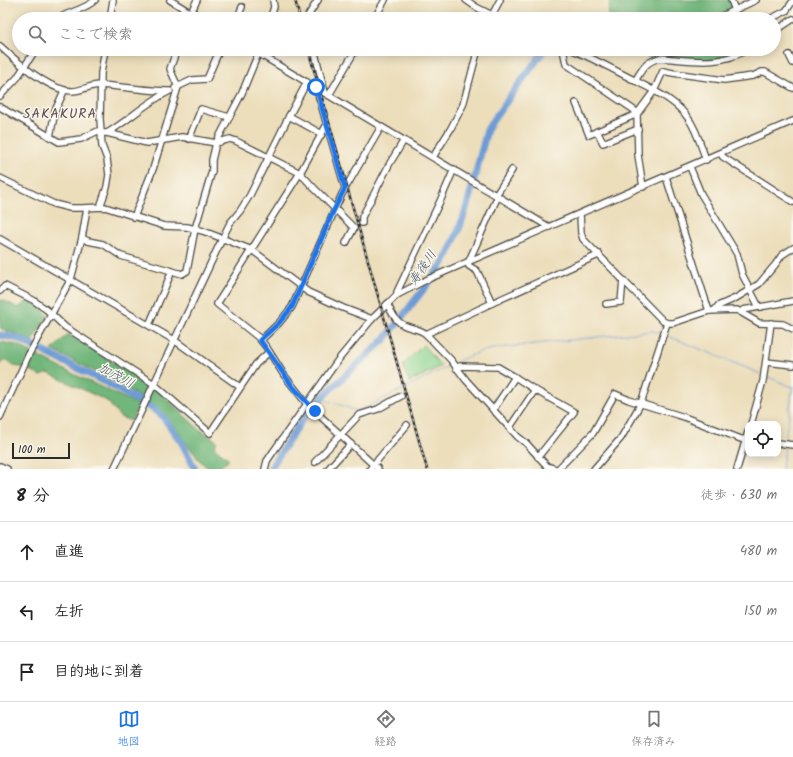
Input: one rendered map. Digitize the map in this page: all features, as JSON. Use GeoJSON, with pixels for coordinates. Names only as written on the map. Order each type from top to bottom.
{"type":"FeatureCollection","features":[{"type":"Feature","properties":{"kind":"street"},"geometry":{"type":"LineString","coordinates":[[72,12],[87,6],[95,0]]}},
{"type":"Feature","properties":{"kind":"street"},"geometry":{"type":"LineString","coordinates":[[111,12],[113,0]]}},
{"type":"Feature","properties":{"kind":"street"},"geometry":{"type":"LineString","coordinates":[[170,0],[189,12]]}},
{"type":"Feature","properties":{"kind":"street"},"geometry":{"type":"LineString","coordinates":[[191,12],[197,0]]}},
{"type":"Feature","properties":{"kind":"street"},"geometry":{"type":"LineString","coordinates":[[272,12],[274,7],[273,0]]}},
{"type":"Feature","properties":{"kind":"street"},"geometry":{"type":"LineString","coordinates":[[310,12],[318,0]]}},
{"type":"Feature","properties":{"kind":"street"},"geometry":{"type":"LineString","coordinates":[[378,12],[385,0]]}},
{"type":"Feature","properties":{"kind":"street"},"geometry":{"type":"LineString","coordinates":[[466,0],[484,12]]}},
{"type":"Feature","properties":{"kind":"street"},"geometry":{"type":"LineString","coordinates":[[494,12],[500,0]]}},
{"type":"Feature","properties":{"kind":"street"},"geometry":{"type":"LineString","coordinates":[[731,0],[735,10]]}},
{"type":"Feature","properties":{"kind":"street"},"geometry":{"type":"LineString","coordinates":[[731,12],[756,0]]}},
{"type":"Feature","properties":{"kind":"street"},"geometry":{"type":"LineString","coordinates":[[781,14],[786,11],[793,1]]}},
{"type":"Feature","properties":{"kind":"street"},"geometry":{"type":"LineString","coordinates":[[240,12],[242,7]]}},
{"type":"Feature","properties":{"kind":"street"},"geometry":{"type":"LineString","coordinates":[[781,27],[793,19]]}},
{"type":"Feature","properties":{"kind":"street"},"geometry":{"type":"LineString","coordinates":[[0,46],[40,79],[64,91],[74,91],[101,84],[144,90],[170,91]]}},
{"type":"Feature","properties":{"kind":"street"},"geometry":{"type":"LineString","coordinates":[[789,55],[793,63]]}},
{"type":"Feature","properties":{"kind":"street"},"geometry":{"type":"LineString","coordinates":[[0,96],[17,78],[31,56]]}},
{"type":"Feature","properties":{"kind":"street"},"geometry":{"type":"LineString","coordinates":[[100,207],[107,187],[109,175],[107,159],[102,146],[103,132],[101,84],[104,56]]}},
{"type":"Feature","properties":{"kind":"street"},"geometry":{"type":"LineString","coordinates":[[134,217],[153,169],[178,87],[170,69],[175,56]]}},
{"type":"Feature","properties":{"kind":"street"},"geometry":{"type":"LineString","coordinates":[[0,107],[59,142],[81,139],[120,125],[154,98],[192,80],[207,78],[217,56]]}},
{"type":"Feature","properties":{"kind":"street"},"geometry":{"type":"LineString","coordinates":[[82,238],[88,241],[103,244],[121,256],[182,274],[187,271],[195,229],[212,171],[212,160],[216,143],[242,93],[257,56]]}},
{"type":"Feature","properties":{"kind":"street"},"geometry":{"type":"LineString","coordinates":[[267,56],[307,82],[549,227]]}},
{"type":"Feature","properties":{"kind":"street"},"geometry":{"type":"LineString","coordinates":[[316,56],[327,94]]}},
{"type":"Feature","properties":{"kind":"street"},"geometry":{"type":"LineString","coordinates":[[327,94],[351,56]]}},
{"type":"Feature","properties":{"kind":"street"},"geometry":{"type":"LineString","coordinates":[[433,157],[464,105],[476,56]]}},
{"type":"Feature","properties":{"kind":"street"},"geometry":{"type":"LineString","coordinates":[[564,56],[566,64],[637,114]]}},
{"type":"Feature","properties":{"kind":"street"},"geometry":{"type":"LineString","coordinates":[[585,56],[670,100],[687,116],[698,137],[706,160]]}},
{"type":"Feature","properties":{"kind":"street"},"geometry":{"type":"LineString","coordinates":[[635,81],[647,64],[660,58],[718,61],[734,56]]}},
{"type":"Feature","properties":{"kind":"street"},"geometry":{"type":"LineString","coordinates":[[576,104],[589,135],[637,114],[654,91],[663,71],[724,80],[753,76],[765,72],[793,88]]}},
{"type":"Feature","properties":{"kind":"street"},"geometry":{"type":"LineString","coordinates":[[114,469],[222,239],[230,223],[250,195],[307,82]]}},
{"type":"Feature","properties":{"kind":"street"},"geometry":{"type":"LineString","coordinates":[[316,87],[345,188]]}},
{"type":"Feature","properties":{"kind":"street"},"geometry":{"type":"LineString","coordinates":[[50,137],[55,111],[64,91]]}},
{"type":"Feature","properties":{"kind":"street"},"geometry":{"type":"LineString","coordinates":[[189,139],[201,108],[229,118]]}},
{"type":"Feature","properties":{"kind":"street"},"geometry":{"type":"LineString","coordinates":[[637,114],[638,155],[643,187]]}},
{"type":"Feature","properties":{"kind":"street"},"geometry":{"type":"LineString","coordinates":[[289,116],[322,134]]}},
{"type":"Feature","properties":{"kind":"street"},"geometry":{"type":"LineString","coordinates":[[265,469],[267,460],[308,405],[338,360],[372,319],[397,295],[426,280],[690,167],[793,121]]}},
{"type":"Feature","properties":{"kind":"street"},"geometry":{"type":"LineString","coordinates":[[326,126],[300,173],[217,304],[260,340],[270,352],[284,375],[308,405],[351,444],[374,468],[407,425]]}},
{"type":"Feature","properties":{"kind":"street"},"geometry":{"type":"LineString","coordinates":[[260,340],[279,323],[292,307],[345,188],[382,127]]}},
{"type":"Feature","properties":{"kind":"street"},"geometry":{"type":"LineString","coordinates":[[597,131],[603,143],[638,129]]}},
{"type":"Feature","properties":{"kind":"street"},"geometry":{"type":"LineString","coordinates":[[103,132],[147,143],[160,142],[182,137],[216,143],[230,139],[300,173],[354,228],[346,243]]}},
{"type":"Feature","properties":{"kind":"street"},"geometry":{"type":"LineString","coordinates":[[362,223],[362,217],[380,180],[404,140]]}},
{"type":"Feature","properties":{"kind":"street"},"geometry":{"type":"LineString","coordinates":[[720,154],[722,157],[793,202]]}},
{"type":"Feature","properties":{"kind":"street"},"geometry":{"type":"LineString","coordinates":[[690,167],[701,194],[737,254],[742,274],[759,307]]}},
{"type":"Feature","properties":{"kind":"street"},"geometry":{"type":"LineString","coordinates":[[397,295],[400,285],[442,198],[454,169]]}},
{"type":"Feature","properties":{"kind":"street"},"geometry":{"type":"LineString","coordinates":[[468,263],[497,195],[512,170]]}},
{"type":"Feature","properties":{"kind":"street"},"geometry":{"type":"LineString","coordinates":[[666,177],[712,310]]}},
{"type":"Feature","properties":{"kind":"street"},"geometry":{"type":"LineString","coordinates":[[0,178],[54,204],[70,208],[105,207],[164,226],[195,229],[252,250],[301,288],[336,305],[372,319]]}},
{"type":"Feature","properties":{"kind":"street"},"geometry":{"type":"LineString","coordinates":[[0,416],[29,354],[71,279],[82,238],[87,208]]}},
{"type":"Feature","properties":{"kind":"street"},"geometry":{"type":"LineString","coordinates":[[580,214],[581,233],[583,239],[663,321],[667,323],[673,323],[712,310],[759,284],[782,255],[793,248]]}},
{"type":"Feature","properties":{"kind":"street"},"geometry":{"type":"LineString","coordinates":[[0,239],[174,340],[240,387]]}},
{"type":"Feature","properties":{"kind":"street"},"geometry":{"type":"LineString","coordinates":[[426,334],[599,254]]}},
{"type":"Feature","properties":{"kind":"street"},"geometry":{"type":"LineString","coordinates":[[468,263],[469,266],[477,270],[492,303]]}},
{"type":"Feature","properties":{"kind":"street"},"geometry":{"type":"LineString","coordinates":[[149,325],[172,271]]}},
{"type":"Feature","properties":{"kind":"street"},"geometry":{"type":"LineString","coordinates":[[606,304],[622,302],[623,280]]}},
{"type":"Feature","properties":{"kind":"street"},"geometry":{"type":"LineString","coordinates":[[0,291],[5,286],[34,300],[65,327],[154,384],[210,433],[256,364],[270,352]]}},
{"type":"Feature","properties":{"kind":"street"},"geometry":{"type":"LineString","coordinates":[[742,312],[743,310],[793,301]]}},
{"type":"Feature","properties":{"kind":"street"},"geometry":{"type":"LineString","coordinates":[[387,304],[399,322],[423,331],[426,334],[493,410],[547,466],[557,469],[593,433],[615,394],[629,400],[684,417],[741,440],[745,440]]}},
{"type":"Feature","properties":{"kind":"street"},"geometry":{"type":"LineString","coordinates":[[712,310],[737,310],[759,323],[783,324],[793,329]]}},
{"type":"Feature","properties":{"kind":"street"},"geometry":{"type":"LineString","coordinates":[[594,469],[621,438],[641,403],[667,323]]}},
{"type":"Feature","properties":{"kind":"street"},"geometry":{"type":"LineString","coordinates":[[751,421],[764,376],[771,323]]}},
{"type":"Feature","properties":{"kind":"street"},"geometry":{"type":"LineString","coordinates":[[766,362],[793,365]]}},
{"type":"Feature","properties":{"kind":"street"},"geometry":{"type":"LineString","coordinates":[[454,365],[498,367],[574,412],[538,456]]}},
{"type":"Feature","properties":{"kind":"street"},"geometry":{"type":"LineString","coordinates":[[493,410],[515,377]]}},
{"type":"Feature","properties":{"kind":"street"},"geometry":{"type":"LineString","coordinates":[[510,427],[535,390]]}},
{"type":"Feature","properties":{"kind":"street"},"geometry":{"type":"LineString","coordinates":[[315,462],[359,415],[378,409],[401,396]]}},
{"type":"Feature","properties":{"kind":"street"},"geometry":{"type":"LineString","coordinates":[[781,443],[793,445]]}},
{"type":"Feature","properties":{"kind":"street"},"geometry":{"type":"LineString","coordinates":[[328,469],[351,444]]}},
{"type":"Feature","properties":{"kind":"street"},"geometry":{"type":"LineString","coordinates":[[737,469],[745,446]]}},
{"type":"Feature","properties":{"kind":"street"},"geometry":{"type":"LineString","coordinates":[[0,466],[7,469]]}},
{"type":"Feature","properties":{"kind":"green space"},"geometry":{"type":"Polygon","coordinates":[[[610,0],[731,0],[735,10],[731,12],[609,12],[610,0]]]}},
{"type":"Feature","properties":{"kind":"green space"},"geometry":{"type":"Polygon","coordinates":[[[645,56],[727,56],[718,61],[653,60],[645,56]]]}},
{"type":"Feature","properties":{"kind":"green space"},"geometry":{"type":"Polygon","coordinates":[[[3,300],[18,308],[27,301],[41,307],[48,316],[32,341],[0,328],[0,301],[3,300]]]}},
{"type":"Feature","properties":{"kind":"green space"},"geometry":{"type":"Polygon","coordinates":[[[68,334],[157,390],[199,429],[217,441],[214,447],[229,459],[218,469],[209,469],[199,460],[172,424],[152,405],[116,382],[52,350],[68,334]]]}},
{"type":"Feature","properties":{"kind":"green space"},"geometry":{"type":"Polygon","coordinates":[[[0,342],[17,345],[63,369],[139,405],[131,421],[120,417],[107,401],[48,373],[40,376],[27,368],[14,366],[6,360],[0,364],[0,342]]]}},
{"type":"Feature","properties":{"kind":"green space"},"geometry":{"type":"Polygon","coordinates":[[[423,345],[441,366],[409,382],[403,365],[423,345]]]}},
{"type":"Feature","properties":{"kind":"waterway","name":"寿後川"},"geometry":{"type":"LineString","coordinates":[[270,469],[303,418],[321,398],[385,339],[440,268],[449,252],[463,218],[487,130],[540,56]]}},
{"type":"Feature","properties":{"kind":"waterway"},"geometry":{"type":"LineString","coordinates":[[456,362],[479,352],[498,348],[652,331],[661,333]]}},
{"type":"Feature","properties":{"kind":"waterway","name":"加茂川"},"geometry":{"type":"LineString","coordinates":[[0,335],[19,339],[103,381],[153,409],[163,417],[182,443],[195,469]]}},
{"type":"Feature","properties":{"kind":"waterway"},"geometry":{"type":"LineString","coordinates":[[666,335],[761,374]]}},
{"type":"Feature","properties":{"kind":"waterway"},"geometry":{"type":"LineString","coordinates":[[321,398],[359,411],[451,365]]}},
{"type":"Feature","properties":{"kind":"waterway"},"geometry":{"type":"LineString","coordinates":[[766,376],[792,387]]}},
{"type":"Feature","properties":{"kind":"waterway"},"geometry":{"type":"LineString","coordinates":[[785,441],[793,386]]}},
{"type":"Feature","properties":{"kind":"waterway"},"geometry":{"type":"LineString","coordinates":[[782,469],[785,448]]}},
{"type":"Feature","properties":{"kind":"railway"},"geometry":{"type":"LineString","coordinates":[[295,0],[298,12]]}},
{"type":"Feature","properties":{"kind":"railway"},"geometry":{"type":"LineString","coordinates":[[310,56],[427,469]]}},
{"type":"Feature","properties":{"kind":"district","name":"SAKAKURA"},"geometry":{"type":"Point","coordinates":[60,114]}},
{"type":"Feature","properties":{"kind":"route"},"geometry":{"type":"LineString","coordinates":[[315,411],[293,387],[260,340],[279,323],[292,307],[345,188],[316,87]]}}]}
